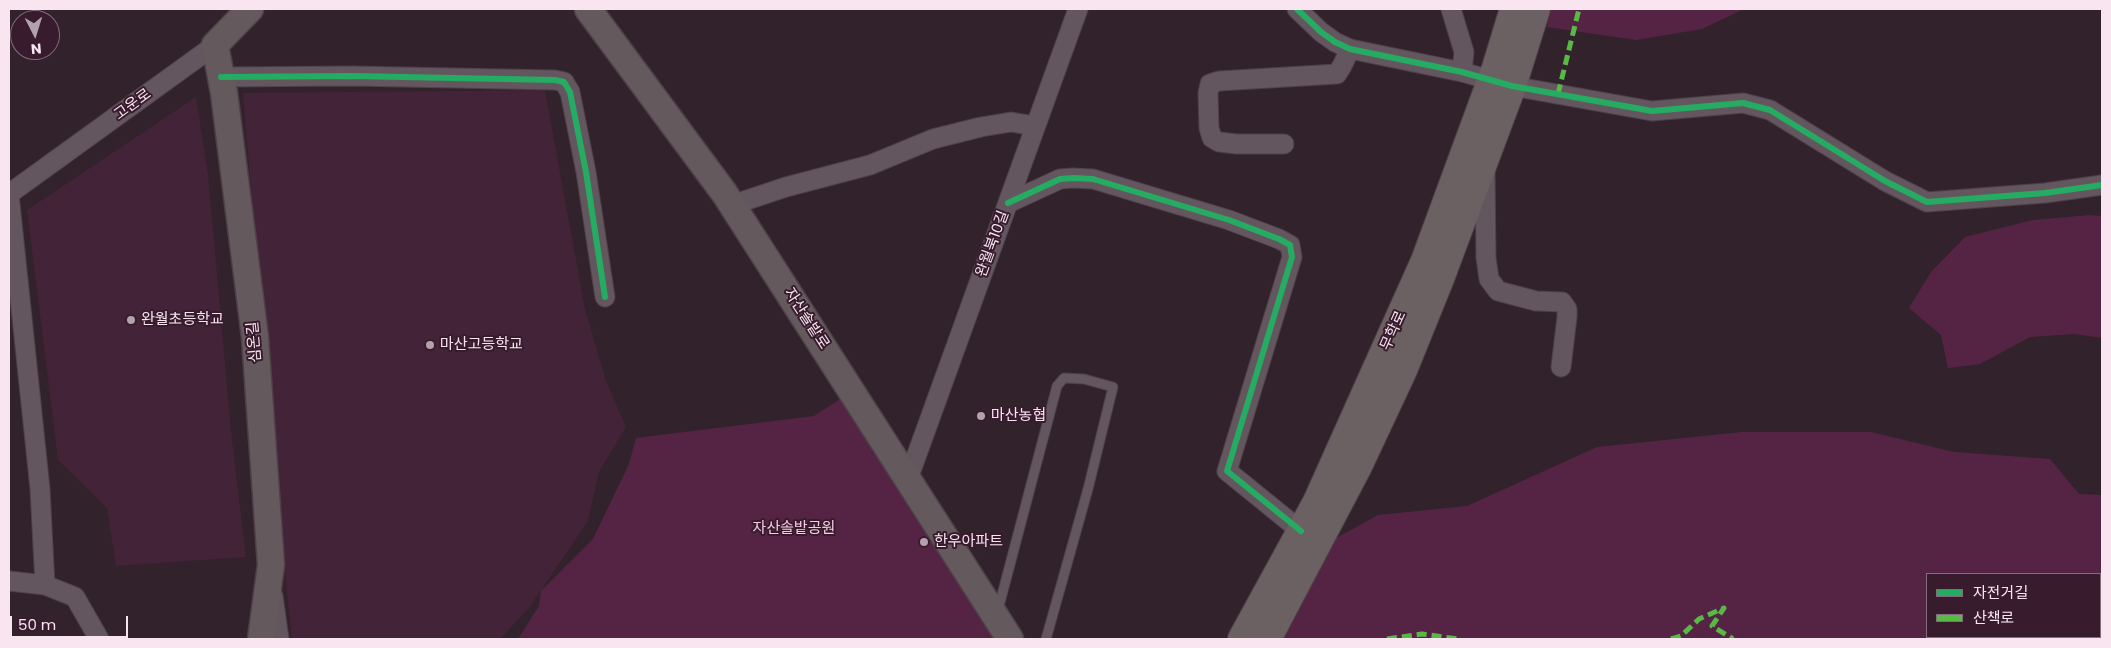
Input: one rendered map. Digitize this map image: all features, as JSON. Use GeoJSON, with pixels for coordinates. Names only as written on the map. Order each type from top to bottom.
{"type":"FeatureCollection","features":[{"type":"Feature","properties":{"kind":"main road","name":"고운로"},"geometry":{"type":"LineString","coordinates":[[215,45],[250,9]]}},
{"type":"Feature","properties":{"kind":"main road","name":"자산솔밭로"},"geometry":{"type":"LineString","coordinates":[[588,9],[732,205],[1010,639]]}},
{"type":"Feature","properties":{"kind":"main road","name":"무학로"},"geometry":{"type":"LineString","coordinates":[[1267,639],[1388,405],[1426,315],[1484,161],[1502,83],[1514,9]]}},
{"type":"Feature","properties":{"kind":"main road","name":"무학로"},"geometry":{"type":"LineString","coordinates":[[1242,639],[1318,502],[1536,9]]}},
{"type":"Feature","properties":{"kind":"main road","name":"심온길"},"geometry":{"type":"LineString","coordinates":[[215,45],[221,77],[255,336],[270,571],[261,639]]}},
{"type":"Feature","properties":{"kind":"street","name":"완월북10길"},"geometry":{"type":"LineString","coordinates":[[908,480],[1078,9]]}},
{"type":"Feature","properties":{"kind":"street"},"geometry":{"type":"LineString","coordinates":[[1297,9],[1321,32],[1335,42],[1350,49],[1462,72],[1502,83],[1652,111],[1743,103],[1770,110],[1885,181],[1927,202],[2045,193],[2102,186]]}},
{"type":"Feature","properties":{"kind":"street"},"geometry":{"type":"LineString","coordinates":[[1451,9],[1464,52],[1462,72]]}},
{"type":"Feature","properties":{"kind":"street","name":"고운로"},"geometry":{"type":"LineString","coordinates":[[45,585],[40,489],[9,194],[215,45]]}},
{"type":"Feature","properties":{"kind":"street"},"geometry":{"type":"LineString","coordinates":[[1284,144],[1237,144],[1219,142],[1212,138],[1208,93],[1210,84],[1219,81],[1337,74],[1350,49]]}},
{"type":"Feature","properties":{"kind":"street"},"geometry":{"type":"LineString","coordinates":[[221,77],[352,76],[555,80],[564,82],[570,92],[586,172],[604,297]]}},
{"type":"Feature","properties":{"kind":"street"},"geometry":{"type":"LineString","coordinates":[[732,205],[786,187],[870,165],[933,139],[981,127],[1011,122],[1035,126]]}},
{"type":"Feature","properties":{"kind":"street"},"geometry":{"type":"LineString","coordinates":[[1484,161],[1486,258],[1489,279],[1498,291],[1536,302],[1562,302],[1567,309],[1561,367]]}},
{"type":"Feature","properties":{"kind":"street"},"geometry":{"type":"LineString","coordinates":[[1008,203],[1060,180],[1074,178],[1093,179],[1228,220],[1290,245],[1292,257],[1227,471],[1302,531]]}},
{"type":"Feature","properties":{"kind":"street"},"geometry":{"type":"LineString","coordinates":[[270,571],[279,639]]}},
{"type":"Feature","properties":{"kind":"street"},"geometry":{"type":"LineString","coordinates":[[9,581],[45,585],[75,597],[99,639]]}},
{"type":"Feature","properties":{"kind":"lane"},"geometry":{"type":"LineString","coordinates":[[995,618],[1057,386],[1064,378],[1084,379],[1113,388],[1098,451],[1046,639]]}},
{"type":"Feature","properties":{"kind":"shaded area","name":"마산고등학교"},"geometry":{"type":"Polygon","coordinates":[[[545,90],[585,309],[606,381],[626,427],[599,472],[588,521],[529,608],[500,639],[292,639],[275,477],[243,93],[545,90]]]}},
{"type":"Feature","properties":{"kind":"shaded area","name":"완월초등학교"},"geometry":{"type":"Polygon","coordinates":[[[196,97],[208,174],[231,431],[246,557],[116,566],[107,508],[58,460],[27,210],[196,97]]]}},
{"type":"Feature","properties":{"kind":"green space"},"geometry":{"type":"Polygon","coordinates":[[[1551,9],[1744,9],[1702,29],[1636,40],[1547,27],[1551,9]]]}},
{"type":"Feature","properties":{"kind":"green space"},"geometry":{"type":"Polygon","coordinates":[[[2090,215],[2102,216],[2102,338],[2074,334],[2030,337],[1980,364],[1948,368],[1941,335],[1909,308],[1931,272],[1965,237],[2033,220],[2090,215]]]}},
{"type":"Feature","properties":{"kind":"green space","name":"자산솔밭공원"},"geometry":{"type":"Polygon","coordinates":[[[845,396],[1000,639],[518,639],[539,606],[541,591],[593,539],[629,464],[636,438],[814,416],[845,396]]]}},
{"type":"Feature","properties":{"kind":"green space"},"geometry":{"type":"Polygon","coordinates":[[[1742,432],[1871,432],[1954,452],[2050,459],[2079,494],[2102,495],[2102,639],[1250,639],[1309,553],[1378,515],[1467,506],[1597,447],[1742,432]]]}},
{"type":"Feature","properties":{"kind":"marked path"},"geometry":{"type":"LineString","coordinates":[[1558,94],[1579,9]]}},
{"type":"Feature","properties":{"kind":"marked path"},"geometry":{"type":"LineString","coordinates":[[1671,639],[1681,636],[1699,619],[1724,608],[1712,626],[1733,639]]}},
{"type":"Feature","properties":{"kind":"marked path"},"geometry":{"type":"LineString","coordinates":[[1387,639],[1422,634],[1458,639]]}},
{"type":"Feature","properties":{"kind":"cycle path"},"geometry":{"type":"LineString","coordinates":[[1297,9],[1321,32],[1335,42],[1350,49],[1462,72],[1512,86],[1652,111],[1743,103],[1770,110],[1885,181],[1927,202],[2045,193],[2102,185]]}},
{"type":"Feature","properties":{"kind":"cycle path"},"geometry":{"type":"LineString","coordinates":[[221,77],[352,76],[555,80],[564,82],[570,92],[586,172],[605,297]]}},
{"type":"Feature","properties":{"kind":"cycle path"},"geometry":{"type":"LineString","coordinates":[[1008,203],[1060,179],[1093,179],[1229,220],[1290,245],[1292,257],[1227,471],[1301,531]]}},
{"type":"Feature","properties":{"kind":"place","name":"완월초등학교"},"geometry":{"type":"Point","coordinates":[131,320]}},
{"type":"Feature","properties":{"kind":"place","name":"마산고등학교"},"geometry":{"type":"Point","coordinates":[430,345]}},
{"type":"Feature","properties":{"kind":"place","name":"마산농협"},"geometry":{"type":"Point","coordinates":[981,416]}},
{"type":"Feature","properties":{"kind":"place","name":"한우아파트"},"geometry":{"type":"Point","coordinates":[924,542]}}]}
